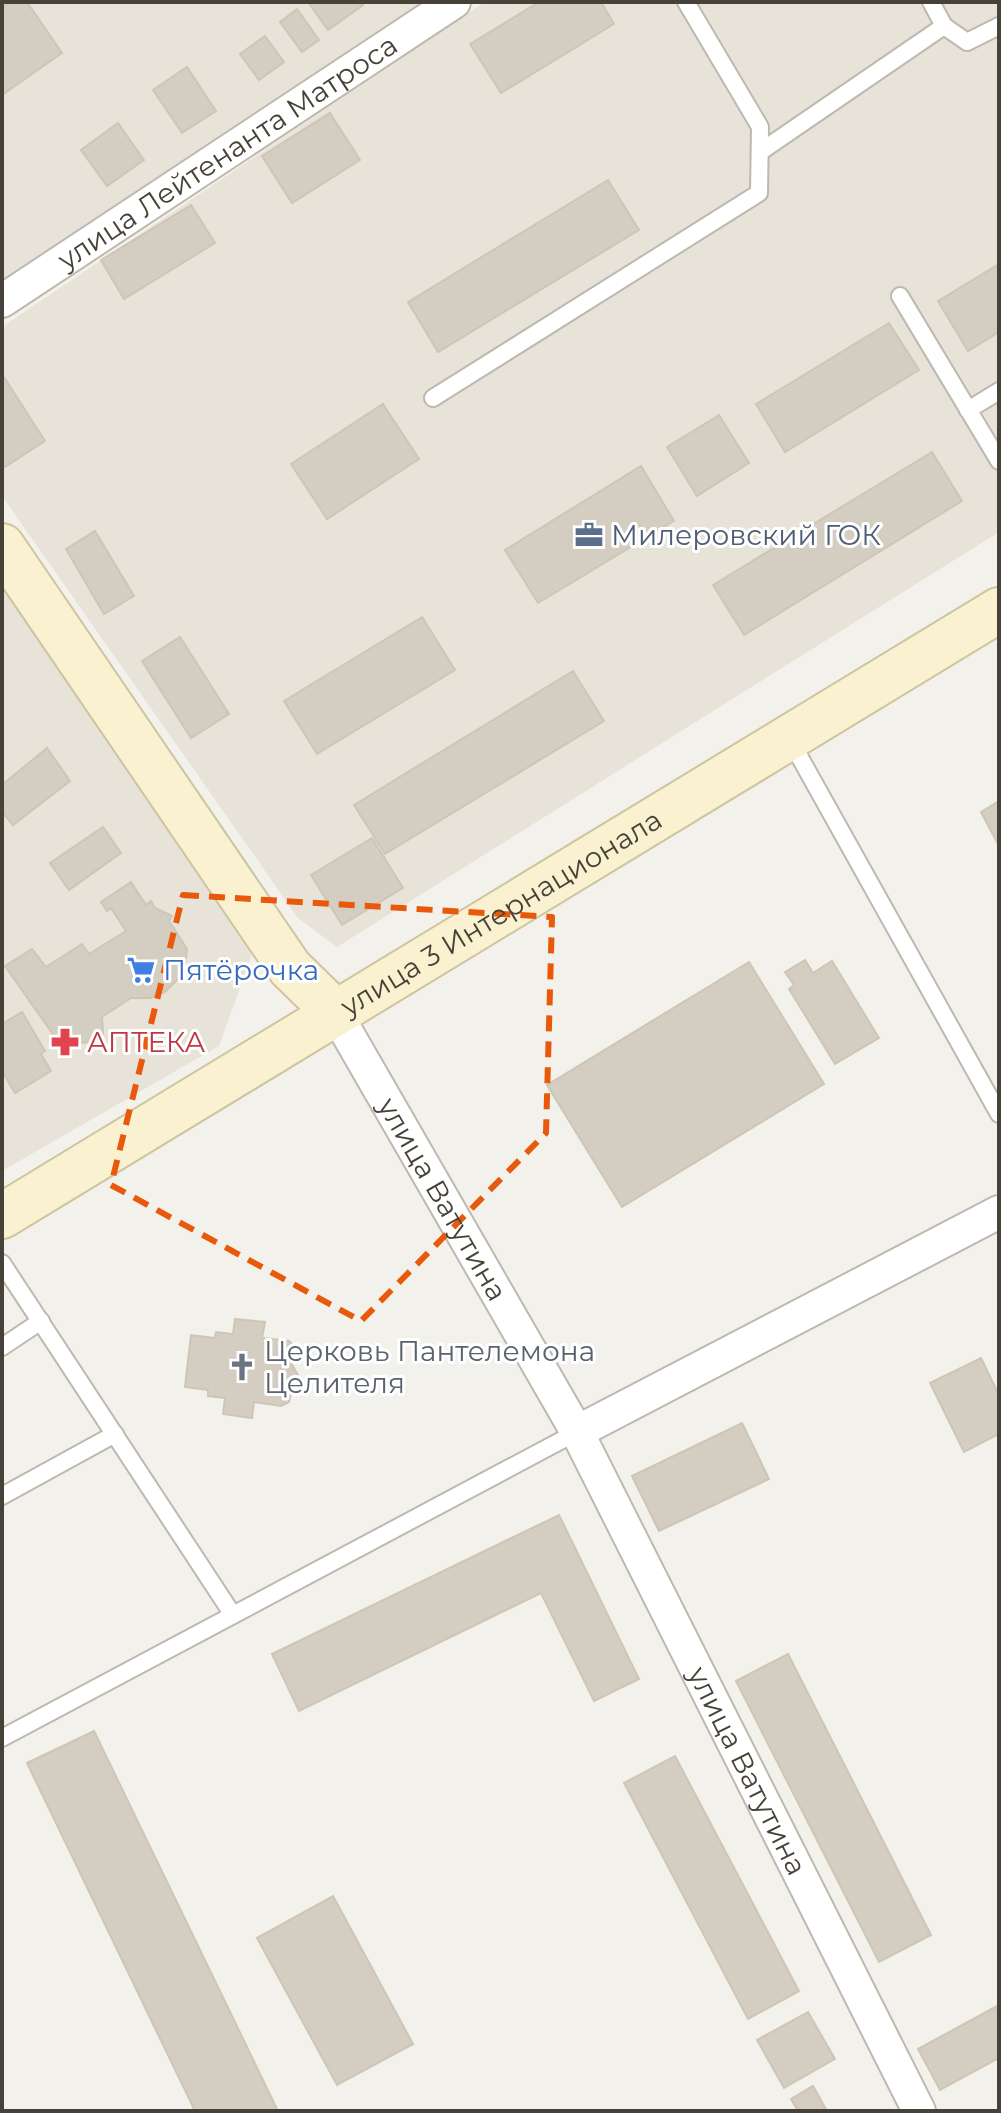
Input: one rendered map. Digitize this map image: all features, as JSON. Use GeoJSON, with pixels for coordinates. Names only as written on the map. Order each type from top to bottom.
{"type":"FeatureCollection","features":[{"type":"Feature","properties":{"kind":"main road","name":"улица Ватутина"},"geometry":{"type":"LineString","coordinates":[[2,546],[290,968],[335,1012]]}},
{"type":"Feature","properties":{"kind":"main road","name":"улица 3 Интернационала"},"geometry":{"type":"LineString","coordinates":[[2,1216],[999,610]]}},
{"type":"Feature","properties":{"kind":"street","name":"улица Лейтенанта Матроса"},"geometry":{"type":"LineString","coordinates":[[2,301],[454,2]]}},
{"type":"Feature","properties":{"kind":"street","name":"улица Ватутина"},"geometry":{"type":"LineString","coordinates":[[335,1012],[577,1432],[919,2111]]}},
{"type":"Feature","properties":{"kind":"street"},"geometry":{"type":"LineString","coordinates":[[577,1432],[999,1212]]}},
{"type":"Feature","properties":{"kind":"lane"},"geometry":{"type":"LineString","coordinates":[[433,398],[759,193],[760,127],[686,2]]}},
{"type":"Feature","properties":{"kind":"lane"},"geometry":{"type":"LineString","coordinates":[[931,2],[944,26],[967,42],[999,26]]}},
{"type":"Feature","properties":{"kind":"lane"},"geometry":{"type":"LineString","coordinates":[[760,152],[944,26]]}},
{"type":"Feature","properties":{"kind":"lane"},"geometry":{"type":"LineString","coordinates":[[900,296],[999,461]]}},
{"type":"Feature","properties":{"kind":"lane"},"geometry":{"type":"LineString","coordinates":[[968,410],[999,391]]}},
{"type":"Feature","properties":{"kind":"lane"},"geometry":{"type":"LineString","coordinates":[[788,737],[999,1114]]}},
{"type":"Feature","properties":{"kind":"lane"},"geometry":{"type":"LineString","coordinates":[[2,1263],[233,1615]]}},
{"type":"Feature","properties":{"kind":"lane"},"geometry":{"type":"LineString","coordinates":[[2,1347],[41,1321]]}},
{"type":"Feature","properties":{"kind":"lane"},"geometry":{"type":"LineString","coordinates":[[2,1738],[577,1432]]}},
{"type":"Feature","properties":{"kind":"lane"},"geometry":{"type":"LineString","coordinates":[[2,1496],[115,1434]]}},
{"type":"Feature","properties":{"kind":"highlighted area"},"geometry":{"type":"Polygon","coordinates":[[[183,895],[552,917],[546,1133],[361,1321],[111,1185],[183,895]]]}},
{"type":"Feature","properties":{"kind":"shaded area"},"geometry":{"type":"Polygon","coordinates":[[[2,2],[441,2],[2,292],[2,2]]]}},
{"type":"Feature","properties":{"kind":"shaded area"},"geometry":{"type":"Polygon","coordinates":[[[485,2],[999,2],[999,532],[337,947],[298,918],[2,496],[2,327],[485,2]]]}},
{"type":"Feature","properties":{"kind":"shaded area"},"geometry":{"type":"Polygon","coordinates":[[[2,568],[252,954],[219,1046],[2,1171],[2,568]]]}},
{"type":"Feature","properties":{"kind":"building"},"geometry":{"type":"Polygon","coordinates":[[[11,2],[27,2],[62,53],[2,95],[2,8],[11,2]]]}},
{"type":"Feature","properties":{"kind":"building"},"geometry":{"type":"Polygon","coordinates":[[[308,2],[360,2],[363,5],[328,30],[308,2]]]}},
{"type":"Feature","properties":{"kind":"building"},"geometry":{"type":"Polygon","coordinates":[[[539,2],[601,2],[614,24],[501,93],[470,44],[539,2]]]}},
{"type":"Feature","properties":{"kind":"building"},"geometry":{"type":"Polygon","coordinates":[[[297,9],[319,40],[302,52],[280,22],[297,9]]]}},
{"type":"Feature","properties":{"kind":"building"},"geometry":{"type":"Polygon","coordinates":[[[265,36],[284,62],[259,80],[240,54],[265,36]]]}},
{"type":"Feature","properties":{"kind":"building"},"geometry":{"type":"Polygon","coordinates":[[[187,67],[216,111],[182,133],[153,90],[187,67]]]}},
{"type":"Feature","properties":{"kind":"building"},"geometry":{"type":"Polygon","coordinates":[[[330,113],[360,160],[292,203],[262,156],[330,113]]]}},
{"type":"Feature","properties":{"kind":"building"},"geometry":{"type":"Polygon","coordinates":[[[118,123],[144,160],[107,186],[81,150],[118,123]]]}},
{"type":"Feature","properties":{"kind":"building"},"geometry":{"type":"Polygon","coordinates":[[[608,180],[639,230],[438,352],[408,302],[608,180]]]}},
{"type":"Feature","properties":{"kind":"building"},"geometry":{"type":"Polygon","coordinates":[[[191,205],[215,243],[124,299],[101,260],[191,205]]]}},
{"type":"Feature","properties":{"kind":"building"},"geometry":{"type":"Polygon","coordinates":[[[999,264],[999,332],[968,351],[938,301],[999,264]]]}},
{"type":"Feature","properties":{"kind":"building"},"geometry":{"type":"Polygon","coordinates":[[[889,323],[919,370],[785,452],[756,404],[889,323]]]}},
{"type":"Feature","properties":{"kind":"building"},"geometry":{"type":"Polygon","coordinates":[[[2,374],[45,441],[5,467],[2,463],[2,374]]]}},
{"type":"Feature","properties":{"kind":"building"},"geometry":{"type":"Polygon","coordinates":[[[383,404],[419,459],[327,519],[291,464],[383,404]]]}},
{"type":"Feature","properties":{"kind":"building"},"geometry":{"type":"Polygon","coordinates":[[[719,415],[749,463],[697,496],[667,447],[719,415]]]}},
{"type":"Feature","properties":{"kind":"building"},"geometry":{"type":"Polygon","coordinates":[[[932,452],[962,501],[744,635],[713,585],[932,452]]]}},
{"type":"Feature","properties":{"kind":"building","name":"Милеровский ГОК"},"geometry":{"type":"Polygon","coordinates":[[[641,466],[674,521],[538,603],[505,550],[641,466]]]}},
{"type":"Feature","properties":{"kind":"building"},"geometry":{"type":"Polygon","coordinates":[[[95,531],[134,596],[104,614],[66,549],[95,531]]]}},
{"type":"Feature","properties":{"kind":"building"},"geometry":{"type":"Polygon","coordinates":[[[422,617],[455,670],[317,754],[284,701],[422,617]]]}},
{"type":"Feature","properties":{"kind":"building"},"geometry":{"type":"Polygon","coordinates":[[[180,637],[229,714],[191,738],[142,661],[180,637]]]}},
{"type":"Feature","properties":{"kind":"building"},"geometry":{"type":"Polygon","coordinates":[[[573,671],[604,721],[385,854],[354,805],[573,671]]]}},
{"type":"Feature","properties":{"kind":"building"},"geometry":{"type":"Polygon","coordinates":[[[47,748],[70,781],[13,825],[2,812],[2,785],[47,748]]]}},
{"type":"Feature","properties":{"kind":"building"},"geometry":{"type":"Polygon","coordinates":[[[999,801],[999,846],[981,812],[999,801]]]}},
{"type":"Feature","properties":{"kind":"building"},"geometry":{"type":"Polygon","coordinates":[[[103,827],[121,853],[69,890],[50,863],[103,827]]]}},
{"type":"Feature","properties":{"kind":"building"},"geometry":{"type":"Polygon","coordinates":[[[372,838],[403,888],[342,925],[311,875],[372,838]]]}},
{"type":"Feature","properties":{"kind":"building"},"geometry":{"type":"Polygon","coordinates":[[[131,882],[146,905],[151,901],[155,908],[172,916],[169,921],[187,949],[184,973],[165,992],[151,998],[131,998],[102,1017],[103,1034],[95,1042],[75,1043],[64,1050],[5,966],[32,949],[46,967],[82,944],[89,954],[126,931],[111,908],[107,911],[101,902],[131,882]]]}},
{"type":"Feature","properties":{"kind":"building"},"geometry":{"type":"Polygon","coordinates":[[[805,960],[813,973],[832,961],[879,1038],[835,1064],[789,989],[794,985],[785,972],[805,960]]]}},
{"type":"Feature","properties":{"kind":"building"},"geometry":{"type":"Polygon","coordinates":[[[749,962],[824,1084],[622,1207],[547,1085],[749,962]]]}},
{"type":"Feature","properties":{"kind":"building"},"geometry":{"type":"Polygon","coordinates":[[[22,1012],[45,1051],[41,1054],[51,1071],[15,1093],[2,1071],[2,1024],[22,1012]]]}},
{"type":"Feature","properties":{"kind":"building","name":"Церковь Пантелемона Целителя"},"geometry":{"type":"Polygon","coordinates":[[[235,1319],[265,1322],[262,1338],[289,1341],[297,1349],[290,1361],[298,1375],[287,1387],[291,1394],[289,1402],[281,1406],[254,1402],[252,1418],[223,1414],[225,1398],[208,1396],[208,1390],[185,1387],[191,1335],[215,1338],[216,1332],[233,1334],[235,1319]]]}},
{"type":"Feature","properties":{"kind":"building"},"geometry":{"type":"Polygon","coordinates":[[[981,1358],[999,1395],[999,1434],[964,1452],[930,1383],[981,1358]]]}},
{"type":"Feature","properties":{"kind":"building"},"geometry":{"type":"Polygon","coordinates":[[[742,1423],[769,1479],[659,1531],[632,1476],[742,1423]]]}},
{"type":"Feature","properties":{"kind":"building"},"geometry":{"type":"Polygon","coordinates":[[[559,1515],[639,1679],[594,1701],[541,1593],[299,1711],[272,1654],[559,1515]]]}},
{"type":"Feature","properties":{"kind":"building"},"geometry":{"type":"Polygon","coordinates":[[[788,1654],[931,1935],[879,1962],[736,1681],[788,1654]]]}},
{"type":"Feature","properties":{"kind":"building"},"geometry":{"type":"Polygon","coordinates":[[[94,1731],[278,2111],[195,2111],[27,1763],[94,1731]]]}},
{"type":"Feature","properties":{"kind":"building"},"geometry":{"type":"Polygon","coordinates":[[[675,1756],[799,1991],[748,2019],[624,1783],[675,1756]]]}},
{"type":"Feature","properties":{"kind":"building"},"geometry":{"type":"Polygon","coordinates":[[[333,1896],[413,2044],[337,2085],[257,1938],[333,1896]]]}},
{"type":"Feature","properties":{"kind":"building"},"geometry":{"type":"Polygon","coordinates":[[[999,2005],[999,2058],[940,2090],[918,2049],[999,2005]]]}},
{"type":"Feature","properties":{"kind":"building"},"geometry":{"type":"Polygon","coordinates":[[[808,2012],[835,2059],[784,2088],[757,2040],[808,2012]]]}},
{"type":"Feature","properties":{"kind":"building"},"geometry":{"type":"Polygon","coordinates":[[[813,2086],[827,2111],[798,2111],[791,2099],[813,2086]]]}},
{"type":"Feature","properties":{"kind":"place","name":"Милеровский ГОК"},"geometry":{"type":"Point","coordinates":[589,535]}},
{"type":"Feature","properties":{"kind":"place","name":"Пятёрочка"},"geometry":{"type":"Point","coordinates":[141,970]}},
{"type":"Feature","properties":{"kind":"place","name":"АПТЕКА"},"geometry":{"type":"Point","coordinates":[65,1042]}},
{"type":"Feature","properties":{"kind":"place","name":"Церковь Пантелемона Целителя"},"geometry":{"type":"Point","coordinates":[242,1367]}}]}
